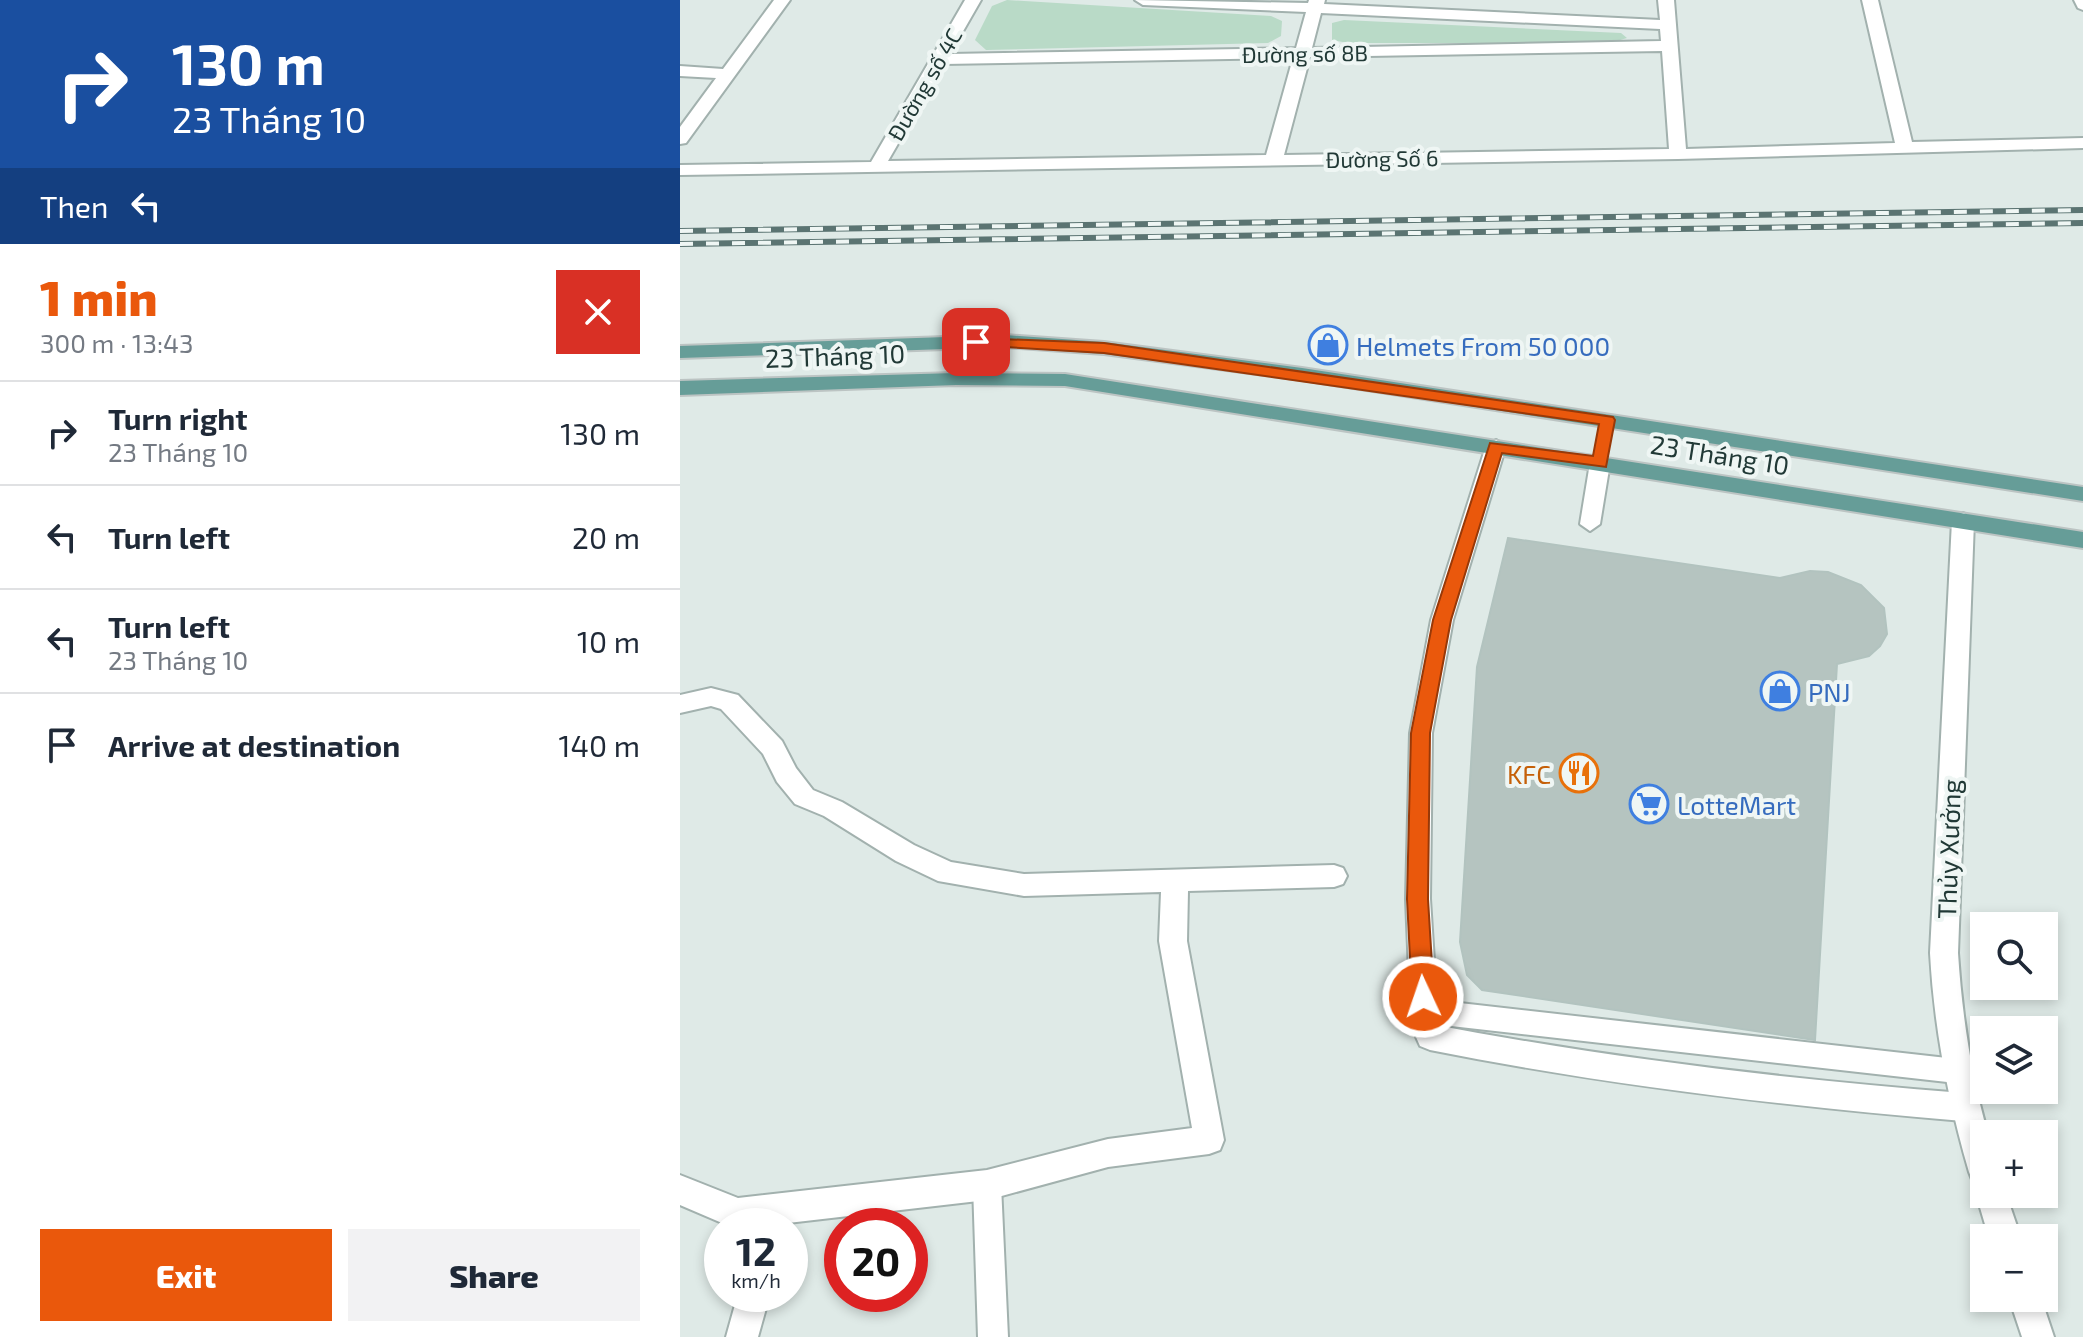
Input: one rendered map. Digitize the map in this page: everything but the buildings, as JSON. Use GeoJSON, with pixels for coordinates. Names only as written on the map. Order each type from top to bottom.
{"type":"FeatureCollection","features":[{"type":"Feature","properties":{"kind":"main road","name":"23 Tháng 10"},"geometry":{"type":"LineString","coordinates":[[680,352],[1005,341],[1104,348],[1608,420],[1964,499],[2083,540]]}},
{"type":"Feature","properties":{"kind":"main road","name":"23 Tháng 10"},"geometry":{"type":"LineString","coordinates":[[680,388],[956,379],[1065,380],[1600,463],[1964,499],[2083,494]]}},
{"type":"Feature","properties":{"kind":"main road"},"geometry":{"type":"LineString","coordinates":[[1600,463],[1608,420]]}},
{"type":"Feature","properties":{"kind":"street"},"geometry":{"type":"LineString","coordinates":[[680,139],[782,0]]}},
{"type":"Feature","properties":{"kind":"street","name":"Đường số 4C"},"geometry":{"type":"LineString","coordinates":[[875,169],[973,0]]}},
{"type":"Feature","properties":{"kind":"street"},"geometry":{"type":"LineString","coordinates":[[1143,0],[1316,4],[1668,25]]}},
{"type":"Feature","properties":{"kind":"street"},"geometry":{"type":"LineString","coordinates":[[1666,0],[1678,154]]}},
{"type":"Feature","properties":{"kind":"street"},"geometry":{"type":"LineString","coordinates":[[1870,0],[1904,146]]}},
{"type":"Feature","properties":{"kind":"street"},"geometry":{"type":"LineString","coordinates":[[1274,159],[1316,4]]}},
{"type":"Feature","properties":{"kind":"street","name":"Đường số 8B"},"geometry":{"type":"LineString","coordinates":[[940,59],[1669,46]]}},
{"type":"Feature","properties":{"kind":"street"},"geometry":{"type":"LineString","coordinates":[[680,71],[727,74]]}},
{"type":"Feature","properties":{"kind":"street","name":"Đường Số 6"},"geometry":{"type":"LineString","coordinates":[[680,170],[1678,154],[2083,143]]}},
{"type":"Feature","properties":{"kind":"street","name":"Thủy Xưởng"},"geometry":{"type":"LineString","coordinates":[[1964,499],[1944,925],[1946,1006],[1963,1107],[1970,1129]]}},
{"type":"Feature","properties":{"kind":"street"},"geometry":{"type":"LineString","coordinates":[[680,704],[711,697],[729,702],[773,748],[786,775],[804,797],[833,809],[905,853],[947,873],[1024,885],[1334,876]]}},
{"type":"Feature","properties":{"kind":"street"},"geometry":{"type":"LineString","coordinates":[[808,1210],[987,1185],[1108,1153],[1209,1140],[1173,941],[1175,880]]}},
{"type":"Feature","properties":{"kind":"street"},"geometry":{"type":"LineString","coordinates":[[1430,1037],[1503,1052],[1750,1089],[1963,1107]]}},
{"type":"Feature","properties":{"kind":"street"},"geometry":{"type":"LineString","coordinates":[[680,1190],[719,1208]]}},
{"type":"Feature","properties":{"kind":"street"},"geometry":{"type":"LineString","coordinates":[[742,1337],[749,1312]]}},
{"type":"Feature","properties":{"kind":"street"},"geometry":{"type":"LineString","coordinates":[[2030,1312],[2038,1337]]}},
{"type":"Feature","properties":{"kind":"lane"},"geometry":{"type":"LineString","coordinates":[[1496,446],[1442,620],[1421,733],[1418,899],[1423,997],[1434,1008],[1451,1014],[1956,1071]]}},
{"type":"Feature","properties":{"kind":"lane"},"geometry":{"type":"LineString","coordinates":[[1590,524],[1600,463]]}},
{"type":"Feature","properties":{"kind":"lane"},"geometry":{"type":"LineString","coordinates":[[987,1185],[993,1337]]}},
{"type":"Feature","properties":{"kind":"green space"},"geometry":{"type":"Polygon","coordinates":[[[1007,0],[1271,16],[1282,21],[1281,36],[1268,43],[986,50],[975,40],[992,6],[1007,0]]]}},
{"type":"Feature","properties":{"kind":"green space"},"geometry":{"type":"Polygon","coordinates":[[[1344,20],[1621,33],[1627,38],[1610,43],[1348,43],[1332,40],[1332,23],[1344,20]]]}},
{"type":"Feature","properties":{"kind":"railway"},"geometry":{"type":"LineString","coordinates":[[680,231],[2083,210]]}},
{"type":"Feature","properties":{"kind":"railway"},"geometry":{"type":"LineString","coordinates":[[680,244],[2083,223]]}},
{"type":"Feature","properties":{"kind":"place","name":"Helmets From 50 000"},"geometry":{"type":"Point","coordinates":[1328,345]}},
{"type":"Feature","properties":{"kind":"place","name":"PNJ"},"geometry":{"type":"Point","coordinates":[1780,691]}},
{"type":"Feature","properties":{"kind":"place","name":"KFC"},"geometry":{"type":"Point","coordinates":[1579,773]}},
{"type":"Feature","properties":{"kind":"place","name":"LotteMart"},"geometry":{"type":"Point","coordinates":[1649,804]}},
{"type":"Feature","properties":{"kind":"route"},"geometry":{"type":"LineString","coordinates":[[976,342],[1104,348],[1608,420],[1600,463],[1496,446],[1442,620],[1421,733],[1418,899],[1423,997]]}}]}
